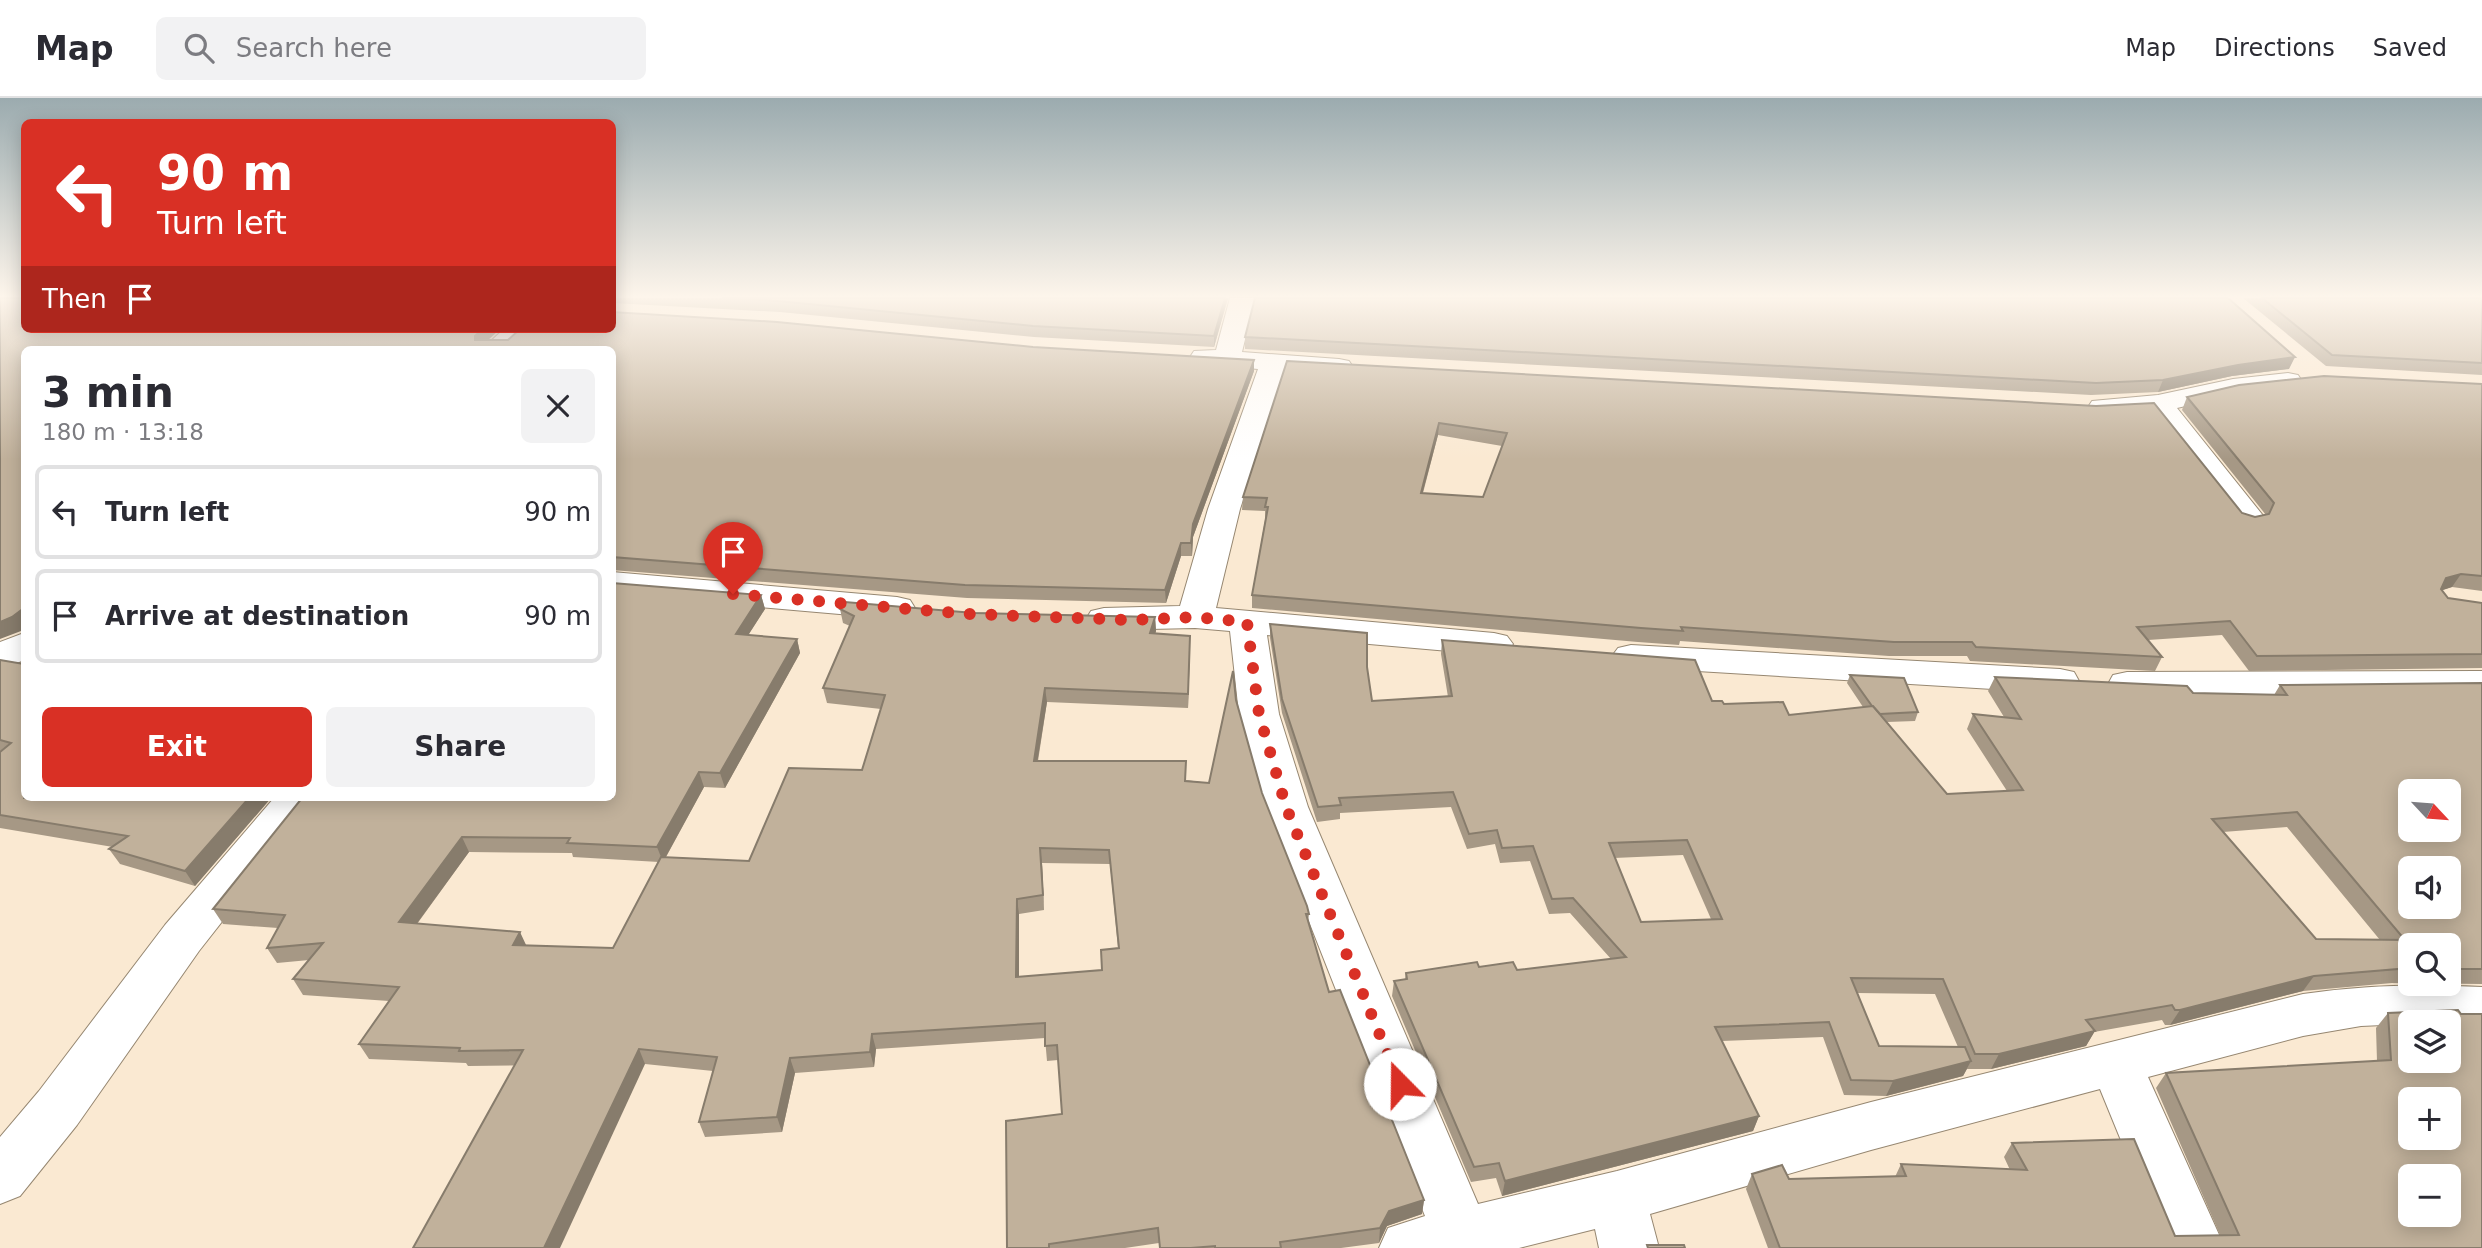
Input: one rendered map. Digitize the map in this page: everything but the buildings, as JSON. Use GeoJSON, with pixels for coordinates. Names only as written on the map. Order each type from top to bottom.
{"type":"FeatureCollection","features":[{"type":"Feature","properties":{"kind":"street"},"geometry":{"type":"LineString","coordinates":[[1227,358],[1229,352]]}},
{"type":"Feature","properties":{"kind":"street"},"geometry":{"type":"LineString","coordinates":[[1171,355],[1366,368]]}},
{"type":"Feature","properties":{"kind":"street"},"geometry":{"type":"LineString","coordinates":[[1195,617],[1224,509],[1274,363]]}},
{"type":"Feature","properties":{"kind":"street"},"geometry":{"type":"LineString","coordinates":[[2079,407],[2158,404],[2307,368]]}},
{"type":"Feature","properties":{"kind":"street"},"geometry":{"type":"LineString","coordinates":[[2158,404],[2249,518]]}},
{"type":"Feature","properties":{"kind":"street"},"geometry":{"type":"LineString","coordinates":[[616,583],[927,611]]}},
{"type":"Feature","properties":{"kind":"street"},"geometry":{"type":"LineString","coordinates":[[1076,618],[1130,620],[1195,617],[1530,648]]}},
{"type":"Feature","properties":{"kind":"street"},"geometry":{"type":"LineString","coordinates":[[1247,622],[1259,714],[1286,807],[1462,1236]]}},
{"type":"Feature","properties":{"kind":"street"},"geometry":{"type":"LineString","coordinates":[[0,658],[21,646]]}},
{"type":"Feature","properties":{"kind":"street"},"geometry":{"type":"LineString","coordinates":[[1598,653],[2158,686],[2482,683]]}},
{"type":"Feature","properties":{"kind":"street"},"geometry":{"type":"LineString","coordinates":[[0,1178],[58,1108],[198,917],[295,801]]}},
{"type":"Feature","properties":{"kind":"street"},"geometry":{"type":"LineString","coordinates":[[1409,1248],[1462,1236],[1623,1222],[1738,1162],[2303,1015],[2361,1006],[2412,1004],[2482,1007]]}},
{"type":"Feature","properties":{"kind":"street"},"geometry":{"type":"LineString","coordinates":[[2116,1063],[2195,1248]]}},
{"type":"Feature","properties":{"kind":"route"},"geometry":{"type":"LineString","coordinates":[[733,594],[968,614],[1130,620],[1195,617],[1247,622],[1259,714],[1286,807],[1400,1084]]}}]}
